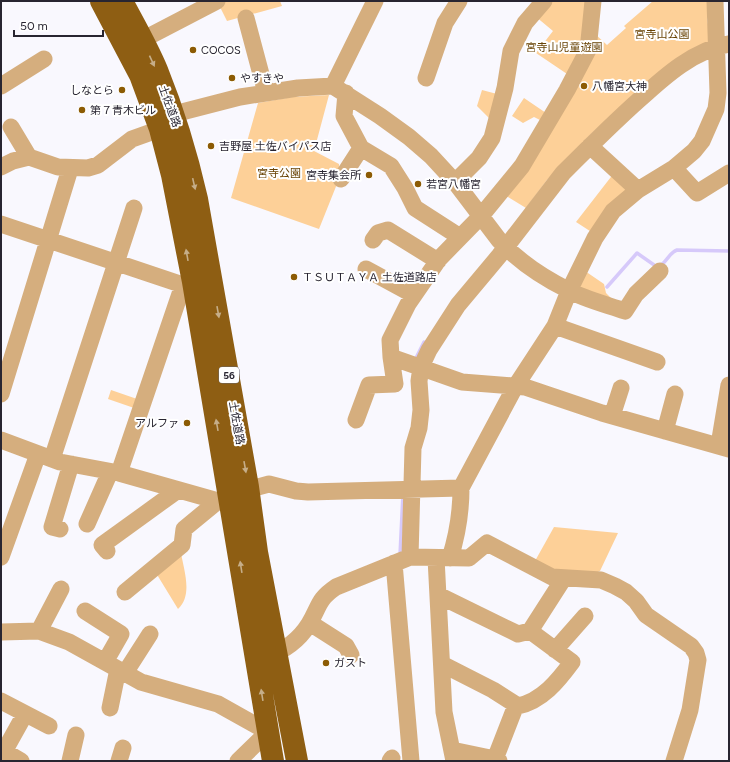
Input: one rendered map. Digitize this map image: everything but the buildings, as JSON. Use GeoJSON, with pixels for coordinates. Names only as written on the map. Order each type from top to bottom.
{"type":"FeatureCollection","features":[{"type":"Feature","properties":{"kind":"highway","name":"土佐道路"},"geometry":{"type":"LineString","coordinates":[[101,1],[167,122]]}},
{"type":"Feature","properties":{"kind":"highway","name":"土佐道路"},"geometry":{"type":"LineString","coordinates":[[122,1],[156,70],[167,122],[176,196],[196,282],[232,497],[256,660],[273,761]]}},
{"type":"Feature","properties":{"kind":"highway","name":"土佐道路"},"geometry":{"type":"LineString","coordinates":[[232,497],[257,552],[297,761]]}},
{"type":"Feature","properties":{"kind":"street"},"geometry":{"type":"LineString","coordinates":[[375,1],[342,95],[344,116],[361,148],[391,166],[405,188],[415,208],[471,226],[496,245],[569,291],[625,311],[636,294],[660,271]]}},
{"type":"Feature","properties":{"kind":"street"},"geometry":{"type":"LineString","coordinates":[[426,78],[445,23],[459,1]]}},
{"type":"Feature","properties":{"kind":"street"},"geometry":{"type":"LineString","coordinates":[[455,182],[479,158],[492,138],[505,88],[511,51],[525,23],[544,1]]}},
{"type":"Feature","properties":{"kind":"street"},"geometry":{"type":"LineString","coordinates":[[356,420],[369,385],[395,384],[398,359],[390,340],[414,295],[438,261],[471,226],[522,166],[570,84],[588,50],[593,1]]}},
{"type":"Feature","properties":{"kind":"street"},"geometry":{"type":"LineString","coordinates":[[516,705],[497,760],[453,755],[444,712],[438,596],[443,558],[455,540],[460,511],[460,488],[515,387],[555,326],[569,291],[595,238],[613,211],[638,190],[674,168],[694,151],[722,109],[718,92],[721,43],[715,1]]}},
{"type":"Feature","properties":{"kind":"street"},"geometry":{"type":"LineString","coordinates":[[142,40],[206,4]]}},
{"type":"Feature","properties":{"kind":"street"},"geometry":{"type":"LineString","coordinates":[[246,18],[266,93]]}},
{"type":"Feature","properties":{"kind":"street"},"geometry":{"type":"LineString","coordinates":[[411,761],[402,560],[405,490],[413,448],[419,428],[421,410],[419,382],[421,367],[429,350],[496,245],[563,173],[626,111],[678,66],[721,43]]}},
{"type":"Feature","properties":{"kind":"street"},"geometry":{"type":"LineString","coordinates":[[1,86],[44,59]]}},
{"type":"Feature","properties":{"kind":"street"},"geometry":{"type":"LineString","coordinates":[[1,167],[13,161],[29,157],[69,172],[88,168],[98,165],[132,140],[167,122],[240,98],[298,88],[342,95],[409,137],[431,156],[455,182],[471,226]]}},
{"type":"Feature","properties":{"kind":"street"},"geometry":{"type":"LineString","coordinates":[[11,127],[29,157]]}},
{"type":"Feature","properties":{"kind":"street"},"geometry":{"type":"LineString","coordinates":[[590,146],[638,190]]}},
{"type":"Feature","properties":{"kind":"street"},"geometry":{"type":"LineString","coordinates":[[341,179],[361,148]]}},
{"type":"Feature","properties":{"kind":"street"},"geometry":{"type":"LineString","coordinates":[[674,168],[697,193],[729,173]]}},
{"type":"Feature","properties":{"kind":"street"},"geometry":{"type":"LineString","coordinates":[[1,394],[69,172]]}},
{"type":"Feature","properties":{"kind":"street"},"geometry":{"type":"LineString","coordinates":[[1,557],[45,456],[116,262],[134,208]]}},
{"type":"Feature","properties":{"kind":"street"},"geometry":{"type":"LineString","coordinates":[[1,224],[116,262],[196,282],[115,472],[87,524]]}},
{"type":"Feature","properties":{"kind":"street"},"geometry":{"type":"LineString","coordinates":[[373,240],[378,233],[388,230],[438,261]]}},
{"type":"Feature","properties":{"kind":"street"},"geometry":{"type":"LineString","coordinates":[[366,268],[414,295]]}},
{"type":"Feature","properties":{"kind":"street"},"geometry":{"type":"LineString","coordinates":[[555,326],[654,356]]}},
{"type":"Feature","properties":{"kind":"street"},"geometry":{"type":"LineString","coordinates":[[398,359],[462,382],[525,387],[612,416],[724,447],[729,385]]}},
{"type":"Feature","properties":{"kind":"street"},"geometry":{"type":"LineString","coordinates":[[612,416],[621,388]]}},
{"type":"Feature","properties":{"kind":"street"},"geometry":{"type":"LineString","coordinates":[[665,431],[675,394]]}},
{"type":"Feature","properties":{"kind":"street"},"geometry":{"type":"LineString","coordinates":[[1,440],[71,464],[115,472],[178,490],[232,497]]}},
{"type":"Feature","properties":{"kind":"street"},"geometry":{"type":"LineString","coordinates":[[60,529],[52,527],[71,464]]}},
{"type":"Feature","properties":{"kind":"street"},"geometry":{"type":"LineString","coordinates":[[125,592],[182,545],[184,529],[232,497],[254,488],[269,484],[296,491],[308,492],[460,488]]}},
{"type":"Feature","properties":{"kind":"street"},"geometry":{"type":"LineString","coordinates":[[107,551],[102,545],[178,490]]}},
{"type":"Feature","properties":{"kind":"street"},"geometry":{"type":"LineString","coordinates":[[256,660],[277,654],[291,644],[310,623],[320,600],[336,587],[402,560],[469,558],[487,543],[552,577],[601,580],[615,586],[626,592],[636,601],[646,615],[691,646],[696,653],[698,660],[690,710],[674,761]]}},
{"type":"Feature","properties":{"kind":"street"},"geometry":{"type":"LineString","coordinates":[[438,596],[518,634],[530,631],[564,578]]}},
{"type":"Feature","properties":{"kind":"street"},"geometry":{"type":"LineString","coordinates":[[39,631],[61,589]]}},
{"type":"Feature","properties":{"kind":"street"},"geometry":{"type":"LineString","coordinates":[[85,611],[121,634],[110,708]]}},
{"type":"Feature","properties":{"kind":"street"},"geometry":{"type":"LineString","coordinates":[[555,650],[585,616]]}},
{"type":"Feature","properties":{"kind":"street"},"geometry":{"type":"LineString","coordinates":[[310,623],[346,646],[351,655]]}},
{"type":"Feature","properties":{"kind":"street"},"geometry":{"type":"LineString","coordinates":[[1,632],[39,631],[70,642],[141,682],[218,704],[268,732],[238,761]]}},
{"type":"Feature","properties":{"kind":"street"},"geometry":{"type":"LineString","coordinates":[[442,664],[493,690],[518,706],[524,705],[547,691],[560,678],[572,662],[530,631]]}},
{"type":"Feature","properties":{"kind":"street"},"geometry":{"type":"LineString","coordinates":[[116,668],[150,634]]}},
{"type":"Feature","properties":{"kind":"street"},"geometry":{"type":"LineString","coordinates":[[3,695],[25,714],[49,726]]}},
{"type":"Feature","properties":{"kind":"street"},"geometry":{"type":"LineString","coordinates":[[21,761],[3,754],[25,714]]}},
{"type":"Feature","properties":{"kind":"street"},"geometry":{"type":"LineString","coordinates":[[70,761],[76,734]]}},
{"type":"Feature","properties":{"kind":"green space"},"geometry":{"type":"Polygon","coordinates":[[[227,1],[280,1],[282,6],[227,21],[219,5],[227,1]]]}},
{"type":"Feature","properties":{"kind":"green space","name":"宮寺山児童遊園"},"geometry":{"type":"Polygon","coordinates":[[[553,1],[589,1],[584,48],[570,76],[536,53],[553,31],[535,16],[553,1]]]}},
{"type":"Feature","properties":{"kind":"green space","name":"宮寺山公園"},"geometry":{"type":"Polygon","coordinates":[[[653,1],[709,1],[707,20],[712,43],[640,89],[591,134],[547,180],[526,208],[503,194],[594,33],[607,45],[626,28],[624,26],[653,1]]]}},
{"type":"Feature","properties":{"kind":"green space"},"geometry":{"type":"Polygon","coordinates":[[[482,90],[497,94],[492,121],[477,106],[482,90]]]}},
{"type":"Feature","properties":{"kind":"green space","name":"宮寺公園"},"geometry":{"type":"Polygon","coordinates":[[[329,95],[314,151],[339,164],[339,179],[319,229],[231,198],[258,103],[292,97],[329,95]]]}},
{"type":"Feature","properties":{"kind":"green space"},"geometry":{"type":"Polygon","coordinates":[[[524,98],[546,113],[542,121],[534,117],[523,123],[512,116],[524,98]]]}},
{"type":"Feature","properties":{"kind":"green space"},"geometry":{"type":"Polygon","coordinates":[[[614,173],[633,190],[593,233],[576,222],[614,173]]]}},
{"type":"Feature","properties":{"kind":"green space"},"geometry":{"type":"Polygon","coordinates":[[[585,271],[604,284],[606,293],[619,306],[575,289],[585,271]]]}},
{"type":"Feature","properties":{"kind":"green space"},"geometry":{"type":"Polygon","coordinates":[[[111,390],[140,400],[137,409],[108,399],[111,390]]]}},
{"type":"Feature","properties":{"kind":"green space"},"geometry":{"type":"Polygon","coordinates":[[[554,527],[618,533],[600,571],[593,574],[554,571],[535,561],[554,527]]]}},
{"type":"Feature","properties":{"kind":"green space"},"geometry":{"type":"Polygon","coordinates":[[[181,553],[186,590],[183,603],[178,609],[156,573],[181,553]]]}},
{"type":"Feature","properties":{"kind":"waterway"},"geometry":{"type":"LineString","coordinates":[[607,287],[637,253],[657,267],[663,264],[671,254],[677,250],[729,251]]}},
{"type":"Feature","properties":{"kind":"waterway"},"geometry":{"type":"LineString","coordinates":[[416,358],[424,342]]}},
{"type":"Feature","properties":{"kind":"waterway"},"geometry":{"type":"LineString","coordinates":[[400,555],[403,493]]}},
{"type":"Feature","properties":{"kind":"place","name":"COCOS"},"geometry":{"type":"Point","coordinates":[193,50]}},
{"type":"Feature","properties":{"kind":"place","name":"やすきや"},"geometry":{"type":"Point","coordinates":[232,78]}},
{"type":"Feature","properties":{"kind":"place","name":"八幡宮大神"},"geometry":{"type":"Point","coordinates":[584,86]}},
{"type":"Feature","properties":{"kind":"place","name":"しなとら"},"geometry":{"type":"Point","coordinates":[122,90]}},
{"type":"Feature","properties":{"kind":"place","name":"第７青木ビル"},"geometry":{"type":"Point","coordinates":[82,110]}},
{"type":"Feature","properties":{"kind":"place","name":"吉野屋 土佐バイパス店"},"geometry":{"type":"Point","coordinates":[211,146]}},
{"type":"Feature","properties":{"kind":"place","name":"宮寺集会所"},"geometry":{"type":"Point","coordinates":[369,175]}},
{"type":"Feature","properties":{"kind":"place","name":"若宮八幡宮"},"geometry":{"type":"Point","coordinates":[418,184]}},
{"type":"Feature","properties":{"kind":"place","name":"ＴＳＵＴＡＹＡ 土佐道路店"},"geometry":{"type":"Point","coordinates":[294,277]}},
{"type":"Feature","properties":{"kind":"place","name":"アルファ"},"geometry":{"type":"Point","coordinates":[187,423]}},
{"type":"Feature","properties":{"kind":"place","name":"ガスト"},"geometry":{"type":"Point","coordinates":[326,663]}}]}
